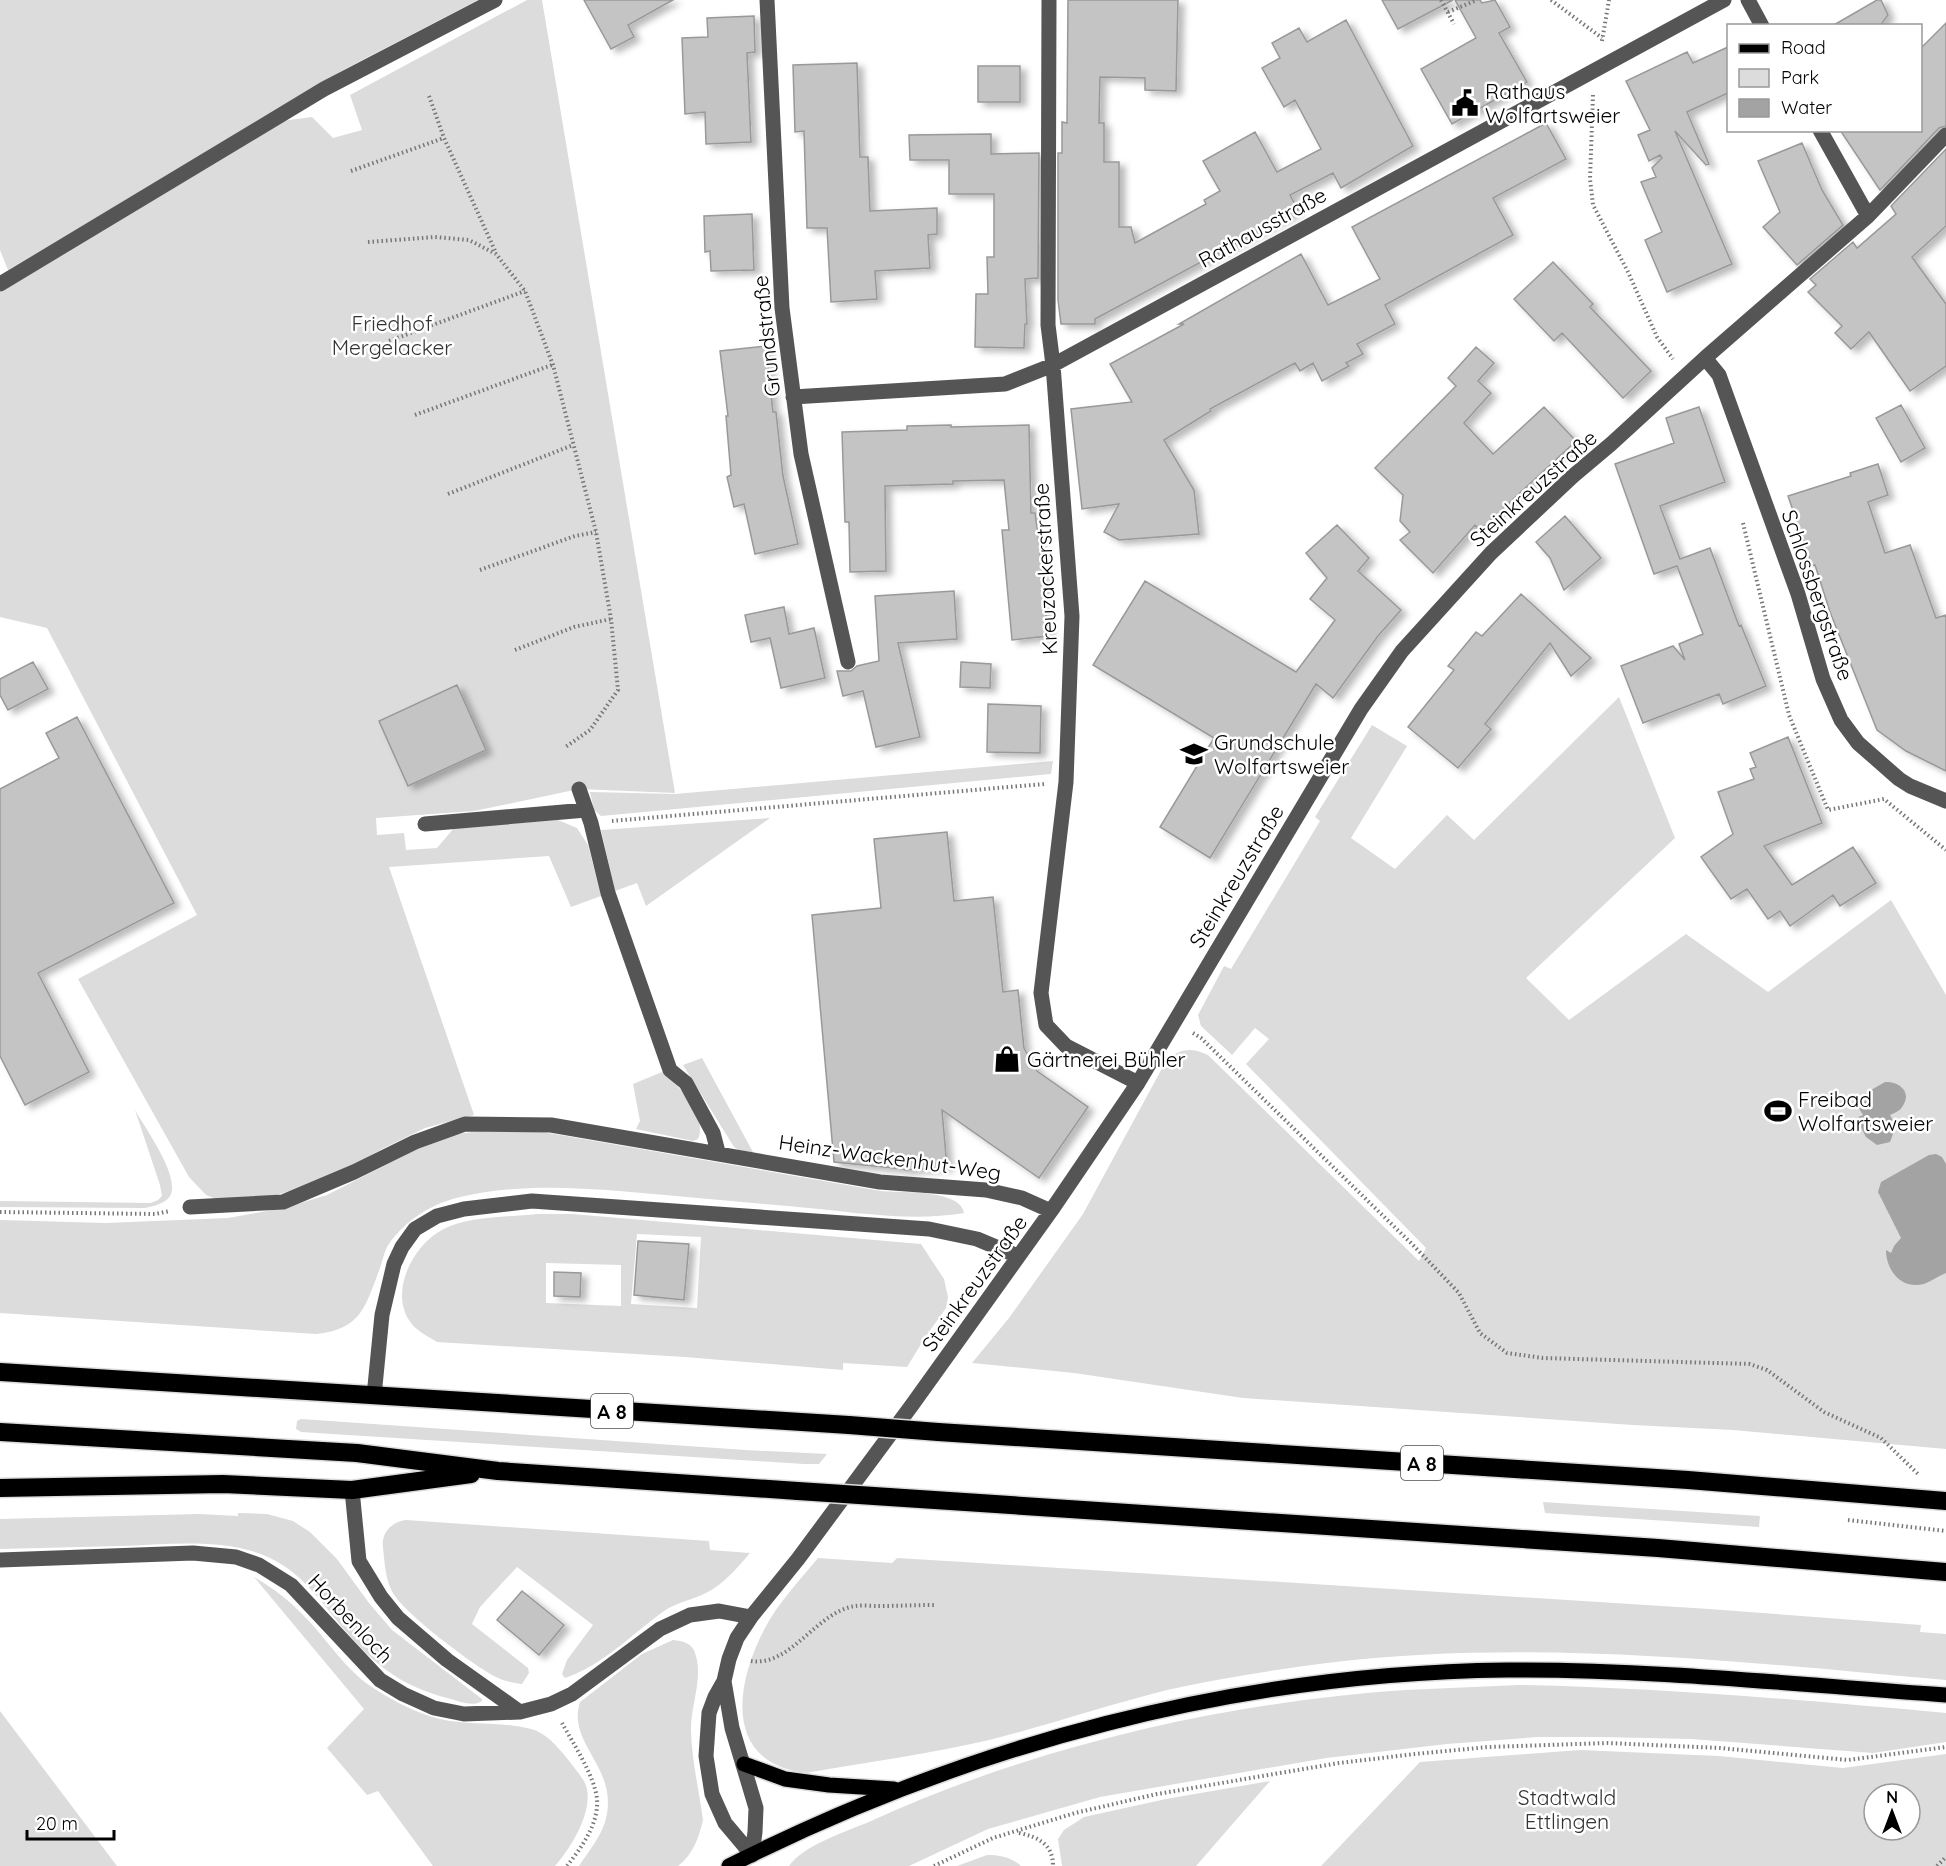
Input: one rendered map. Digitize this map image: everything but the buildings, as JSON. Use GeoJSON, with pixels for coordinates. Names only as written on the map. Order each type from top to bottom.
{"type":"FeatureCollection","features":[{"type":"Feature","properties":{"kind":"highway","name":"A 8"},"geometry":{"type":"LineString","coordinates":[[0,1372],[849,1425],[1768,1486],[1946,1501]]}},
{"type":"Feature","properties":{"kind":"highway"},"geometry":{"type":"LineString","coordinates":[[0,1432],[357,1453],[498,1471],[1659,1548],[1946,1572]]}},
{"type":"Feature","properties":{"kind":"highway"},"geometry":{"type":"LineString","coordinates":[[0,1488],[223,1484],[352,1490],[498,1471]]}},
{"type":"Feature","properties":{"kind":"main road"},"geometry":{"type":"LineString","coordinates":[[729,1866],[845,1811],[1025,1745],[1148,1713],[1260,1692],[1384,1677],[1562,1670],[1644,1673],[1946,1695]]}},
{"type":"Feature","properties":{"kind":"main road"},"geometry":{"type":"LineString","coordinates":[[744,1764],[785,1779],[829,1785],[900,1789]]}},
{"type":"Feature","properties":{"kind":"street"},"geometry":{"type":"LineString","coordinates":[[0,284],[324,89],[495,0]]}},
{"type":"Feature","properties":{"kind":"street","name":"Grundstraße"},"geometry":{"type":"LineString","coordinates":[[767,0],[782,308],[801,454],[848,662]]}},
{"type":"Feature","properties":{"kind":"street","name":"Kreuzackerstraße"},"geometry":{"type":"LineString","coordinates":[[1049,0],[1048,325],[1072,616],[1066,782],[1041,993],[1046,1025],[1066,1046],[1138,1083]]}},
{"type":"Feature","properties":{"kind":"street","name":"Rathausstraße"},"geometry":{"type":"LineString","coordinates":[[793,397],[1005,384],[1053,365],[1724,0]]}},
{"type":"Feature","properties":{"kind":"street"},"geometry":{"type":"LineString","coordinates":[[1748,0],[1761,24]]}},
{"type":"Feature","properties":{"kind":"street"},"geometry":{"type":"LineString","coordinates":[[1821,132],[1868,216]]}},
{"type":"Feature","properties":{"kind":"street","name":"Steinkreuzstraße"},"geometry":{"type":"LineString","coordinates":[[752,1855],[725,1823],[712,1794],[706,1756],[709,1713],[724,1681],[737,1638],[868,1466],[1051,1211],[1138,1083],[1361,709],[1402,651],[1491,553],[1705,358],[1868,216],[1946,135]]}},
{"type":"Feature","properties":{"kind":"street","name":"Schlossbergstraße"},"geometry":{"type":"LineString","coordinates":[[1705,358],[1719,375],[1798,594],[1823,679],[1841,720],[1857,743],[1899,779],[1946,801]]}},
{"type":"Feature","properties":{"kind":"street"},"geometry":{"type":"LineString","coordinates":[[579,789],[608,893],[670,1070],[686,1083],[713,1133],[718,1152]]}},
{"type":"Feature","properties":{"kind":"street"},"geometry":{"type":"LineString","coordinates":[[425,824],[588,817]]}},
{"type":"Feature","properties":{"kind":"street","name":"Heinz-Wackenhut-Weg"},"geometry":{"type":"LineString","coordinates":[[190,1208],[283,1202],[354,1172],[415,1142],[465,1124],[551,1125],[718,1152],[880,1182],[986,1190],[1022,1198],[1051,1211]]}},
{"type":"Feature","properties":{"kind":"street"},"geometry":{"type":"LineString","coordinates":[[374,1396],[382,1315],[394,1264],[402,1247],[416,1229],[437,1216],[464,1209],[532,1201],[929,1229],[977,1239],[1018,1256]]}},
{"type":"Feature","properties":{"kind":"street"},"geometry":{"type":"LineString","coordinates":[[352,1490],[359,1560],[381,1597],[398,1618],[447,1659],[520,1712]]}},
{"type":"Feature","properties":{"kind":"street","name":"Horbenloch"},"geometry":{"type":"LineString","coordinates":[[0,1560],[193,1553],[236,1557],[259,1565],[291,1585],[380,1680],[403,1694],[434,1708],[464,1714],[520,1712],[551,1704],[572,1694],[660,1629],[690,1615],[719,1611],[751,1617]]}},
{"type":"Feature","properties":{"kind":"street","name":"Steinkreuzstraße"},"geometry":{"type":"LineString","coordinates":[[724,1681],[732,1728],[756,1808],[752,1855]]}},
{"type":"Feature","properties":{"kind":"path"},"geometry":{"type":"LineString","coordinates":[[1441,0],[1454,24]]}},
{"type":"Feature","properties":{"kind":"path"},"geometry":{"type":"LineString","coordinates":[[1448,12],[1477,0]]}},
{"type":"Feature","properties":{"kind":"path"},"geometry":{"type":"LineString","coordinates":[[1551,0],[1602,38]]}},
{"type":"Feature","properties":{"kind":"path"},"geometry":{"type":"LineString","coordinates":[[1609,0],[1602,38],[1600,68],[1592,98],[1590,179],[1593,205],[1628,272],[1657,337],[1687,376]]}},
{"type":"Feature","properties":{"kind":"path"},"geometry":{"type":"LineString","coordinates":[[429,96],[444,138],[496,254],[525,291],[553,365],[596,532],[611,619],[618,690],[590,730],[564,748]]}},
{"type":"Feature","properties":{"kind":"path"},"geometry":{"type":"LineString","coordinates":[[351,171],[444,138]]}},
{"type":"Feature","properties":{"kind":"path"},"geometry":{"type":"LineString","coordinates":[[368,242],[435,237],[469,240],[496,254]]}},
{"type":"Feature","properties":{"kind":"path"},"geometry":{"type":"LineString","coordinates":[[389,341],[525,291]]}},
{"type":"Feature","properties":{"kind":"path"},"geometry":{"type":"LineString","coordinates":[[415,415],[553,365]]}},
{"type":"Feature","properties":{"kind":"path"},"geometry":{"type":"LineString","coordinates":[[448,494],[573,445]]}},
{"type":"Feature","properties":{"kind":"path"},"geometry":{"type":"LineString","coordinates":[[1743,523],[1790,715],[1828,810],[1884,799],[1946,850]]}},
{"type":"Feature","properties":{"kind":"path"},"geometry":{"type":"LineString","coordinates":[[480,570],[575,536],[596,532]]}},
{"type":"Feature","properties":{"kind":"path"},"geometry":{"type":"LineString","coordinates":[[515,650],[574,627],[611,619]]}},
{"type":"Feature","properties":{"kind":"path"},"geometry":{"type":"LineString","coordinates":[[588,817],[1066,782]]}},
{"type":"Feature","properties":{"kind":"path"},"geometry":{"type":"LineString","coordinates":[[1175,1021],[1201,1038],[1413,1245],[1459,1293],[1480,1333],[1507,1353],[1543,1358],[1750,1364],[1767,1370],[1824,1412],[1881,1438],[1921,1477]]}},
{"type":"Feature","properties":{"kind":"path"},"geometry":{"type":"LineString","coordinates":[[0,1212],[155,1214],[190,1208]]}},
{"type":"Feature","properties":{"kind":"path"},"geometry":{"type":"LineString","coordinates":[[1847,1519],[1946,1531]]}},
{"type":"Feature","properties":{"kind":"path"},"geometry":{"type":"LineString","coordinates":[[729,1659],[758,1662],[774,1658],[787,1652],[820,1624],[854,1606],[934,1605]]}},
{"type":"Feature","properties":{"kind":"path"},"geometry":{"type":"LineString","coordinates":[[551,1704],[588,1770],[597,1799],[594,1821],[584,1845],[567,1866]]}},
{"type":"Feature","properties":{"kind":"path"},"geometry":{"type":"LineString","coordinates":[[934,1866],[993,1838],[1017,1833],[1075,1813],[1157,1794],[1328,1765],[1415,1754],[1488,1747],[1608,1743],[1720,1748],[1848,1760],[1946,1747]]}},
{"type":"Feature","properties":{"kind":"path"},"geometry":{"type":"LineString","coordinates":[[1017,1833],[1042,1840],[1050,1850],[1053,1866]]}},
{"type":"Feature","properties":{"kind":"path"},"geometry":{"type":"LineString","coordinates":[[1937,1866],[1946,1857]]}},
{"type":"Feature","properties":{"kind":"green space"},"geometry":{"type":"Polygon","coordinates":[[[0,0],[478,0],[345,69],[8,270],[0,250],[0,0]]]}},
{"type":"Feature","properties":{"kind":"green space","name":"Friedhof Mergelacker"},"geometry":{"type":"Polygon","coordinates":[[[527,0],[542,0],[675,793],[579,789],[474,811],[376,818],[377,835],[404,833],[406,850],[437,848],[454,828],[558,820],[577,828],[588,845],[601,896],[571,907],[549,856],[389,867],[474,1115],[425,1128],[325,1181],[269,1197],[219,1200],[206,1195],[189,1177],[78,979],[197,915],[47,628],[0,617],[0,292],[282,121],[312,117],[333,138],[362,130],[350,95],[527,0]]]}},
{"type":"Feature","properties":{"kind":"green space"},"geometry":{"type":"Polygon","coordinates":[[[1619,697],[1675,838],[1526,978],[1569,1020],[1686,934],[1768,992],[1891,900],[1946,995],[1946,1449],[1733,1430],[1243,1398],[1074,1373],[972,1363],[1009,1318],[1083,1214],[1166,1061],[1181,1051],[1191,1050],[1208,1055],[1419,1261],[1426,1248],[1246,1064],[1269,1039],[1255,1028],[1232,1055],[1201,1026],[1198,1015],[1224,966],[1231,969],[1320,821],[1315,817],[1372,725],[1407,746],[1351,838],[1395,869],[1447,815],[1474,840],[1619,697]]]}},
{"type":"Feature","properties":{"kind":"green space"},"geometry":{"type":"Polygon","coordinates":[[[1053,761],[1051,774],[601,816],[594,810],[590,792],[675,794],[1053,761]]]}},
{"type":"Feature","properties":{"kind":"green space"},"geometry":{"type":"Polygon","coordinates":[[[770,818],[646,906],[637,883],[615,891],[601,830],[770,818]]]}},
{"type":"Feature","properties":{"kind":"green space"},"geometry":{"type":"Polygon","coordinates":[[[702,1058],[754,1154],[742,1152],[734,1147],[683,1065],[702,1058]]]}},
{"type":"Feature","properties":{"kind":"green space"},"geometry":{"type":"Polygon","coordinates":[[[662,1072],[690,1102],[699,1121],[698,1139],[693,1141],[636,1129],[640,1121],[633,1084],[662,1072]]]}},
{"type":"Feature","properties":{"kind":"green space"},"geometry":{"type":"Polygon","coordinates":[[[135,1110],[171,1177],[170,1196],[165,1201],[145,1208],[0,1207],[0,1201],[151,1203],[158,1200],[162,1196],[160,1185],[135,1110]]]}},
{"type":"Feature","properties":{"kind":"green space"},"geometry":{"type":"Polygon","coordinates":[[[489,1130],[543,1132],[881,1191],[941,1196],[960,1205],[964,1213],[891,1216],[613,1191],[560,1188],[508,1190],[446,1201],[426,1210],[408,1223],[387,1247],[360,1314],[343,1327],[331,1331],[316,1334],[0,1313],[0,1220],[106,1223],[228,1218],[284,1208],[327,1195],[417,1149],[457,1134],[489,1130]]]}},
{"type":"Feature","properties":{"kind":"green space"},"geometry":{"type":"Polygon","coordinates":[[[537,1214],[572,1214],[921,1244],[944,1279],[948,1297],[946,1308],[907,1367],[843,1363],[843,1370],[685,1357],[437,1342],[423,1334],[411,1323],[402,1298],[403,1284],[413,1258],[431,1237],[452,1225],[463,1222],[537,1214]],[[637,1234],[631,1304],[697,1308],[701,1237],[637,1234]],[[546,1263],[546,1303],[621,1306],[621,1265],[546,1263]]]}},
{"type":"Feature","properties":{"kind":"green space"},"geometry":{"type":"Polygon","coordinates":[[[301,1419],[827,1454],[819,1464],[804,1464],[301,1432],[296,1429],[297,1421],[301,1419]]]}},
{"type":"Feature","properties":{"kind":"green space"},"geometry":{"type":"Polygon","coordinates":[[[1543,1502],[1760,1516],[1759,1527],[1545,1513],[1543,1502]]]}},
{"type":"Feature","properties":{"kind":"green space"},"geometry":{"type":"Polygon","coordinates":[[[238,1513],[267,1514],[293,1521],[310,1532],[337,1559],[392,1630],[482,1701],[475,1704],[463,1703],[432,1694],[387,1670],[362,1649],[301,1580],[269,1557],[249,1550],[206,1544],[0,1549],[0,1519],[199,1514],[238,1516],[238,1513]]]}},
{"type":"Feature","properties":{"kind":"green space"},"geometry":{"type":"Polygon","coordinates":[[[406,1520],[709,1541],[710,1550],[750,1553],[730,1575],[712,1590],[669,1608],[604,1658],[579,1673],[565,1678],[562,1674],[567,1660],[593,1625],[517,1567],[480,1607],[472,1624],[528,1668],[529,1673],[522,1684],[499,1678],[472,1662],[411,1613],[393,1593],[388,1582],[383,1543],[388,1529],[406,1520]]]}},
{"type":"Feature","properties":{"kind":"green space"},"geometry":{"type":"Polygon","coordinates":[[[818,1558],[892,1563],[897,1558],[963,1562],[1709,1609],[1921,1625],[1920,1632],[1946,1634],[1946,1680],[1637,1655],[1482,1653],[1404,1656],[1327,1663],[1207,1682],[1167,1690],[989,1740],[806,1773],[779,1766],[760,1754],[749,1737],[743,1718],[743,1696],[747,1673],[765,1628],[783,1601],[818,1558]]]}},
{"type":"Feature","properties":{"kind":"green space"},"geometry":{"type":"Polygon","coordinates":[[[254,1577],[268,1585],[298,1610],[356,1675],[392,1699],[415,1711],[440,1719],[509,1725],[531,1729],[546,1736],[581,1776],[588,1793],[585,1816],[568,1849],[555,1866],[433,1866],[378,1791],[367,1795],[327,1748],[364,1709],[254,1577]]]}},
{"type":"Feature","properties":{"kind":"green space"},"geometry":{"type":"Polygon","coordinates":[[[673,1640],[684,1642],[692,1647],[697,1663],[691,1732],[703,1820],[697,1839],[688,1857],[678,1866],[579,1866],[603,1828],[608,1803],[606,1787],[580,1731],[578,1717],[580,1702],[642,1654],[673,1640]]]}},
{"type":"Feature","properties":{"kind":"green space"},"geometry":{"type":"Polygon","coordinates":[[[1519,1685],[1732,1695],[1946,1713],[1946,1742],[1873,1753],[1691,1739],[1600,1737],[1538,1737],[1447,1744],[1326,1758],[1100,1797],[988,1829],[909,1866],[789,1866],[804,1852],[827,1839],[933,1794],[1065,1750],[1132,1732],[1269,1705],[1338,1696],[1405,1690],[1519,1685]]]}},
{"type":"Feature","properties":{"kind":"green space"},"geometry":{"type":"Polygon","coordinates":[[[0,1711],[117,1866],[0,1866],[0,1711]]]}},
{"type":"Feature","properties":{"kind":"green space","name":"Stadtwald Ettlingen"},"geometry":{"type":"Polygon","coordinates":[[[1580,1750],[1719,1756],[1843,1768],[1946,1754],[1946,1866],[1321,1866],[1420,1762],[1580,1750]]]}},
{"type":"Feature","properties":{"kind":"green space"},"geometry":{"type":"Polygon","coordinates":[[[1270,1781],[1196,1866],[1062,1866],[1058,1839],[1064,1830],[1084,1817],[1166,1799],[1270,1781]]]}},
{"type":"Feature","properties":{"kind":"green space"},"geometry":{"type":"Polygon","coordinates":[[[987,1855],[1005,1857],[1021,1866],[957,1866],[987,1855]]]}},
{"type":"Feature","properties":{"kind":"water"},"geometry":{"type":"Polygon","coordinates":[[[1885,1082],[1895,1083],[1903,1088],[1906,1097],[1901,1108],[1890,1115],[1896,1126],[1890,1142],[1877,1145],[1866,1137],[1856,1118],[1863,1115],[1857,1105],[1867,1100],[1864,1094],[1885,1082]]]}},
{"type":"Feature","properties":{"kind":"water"},"geometry":{"type":"Polygon","coordinates":[[[1936,1154],[1942,1157],[1946,1164],[1946,1273],[1924,1284],[1908,1284],[1896,1277],[1889,1265],[1886,1250],[1891,1253],[1901,1238],[1878,1192],[1881,1182],[1929,1155],[1936,1154]]]}},
{"type":"Feature","properties":{"kind":"place","name":"Rathaus Wolfartsweier"},"geometry":{"type":"Point","coordinates":[1465,103]}},
{"type":"Feature","properties":{"kind":"place","name":"Grundschule Wolfartsweier"},"geometry":{"type":"Point","coordinates":[1194,754]}},
{"type":"Feature","properties":{"kind":"place","name":"Gärtnerei Bühler"},"geometry":{"type":"Point","coordinates":[1007,1059]}},
{"type":"Feature","properties":{"kind":"place","name":"Freibad Wolfartsweier"},"geometry":{"type":"Point","coordinates":[1778,1111]}}]}
